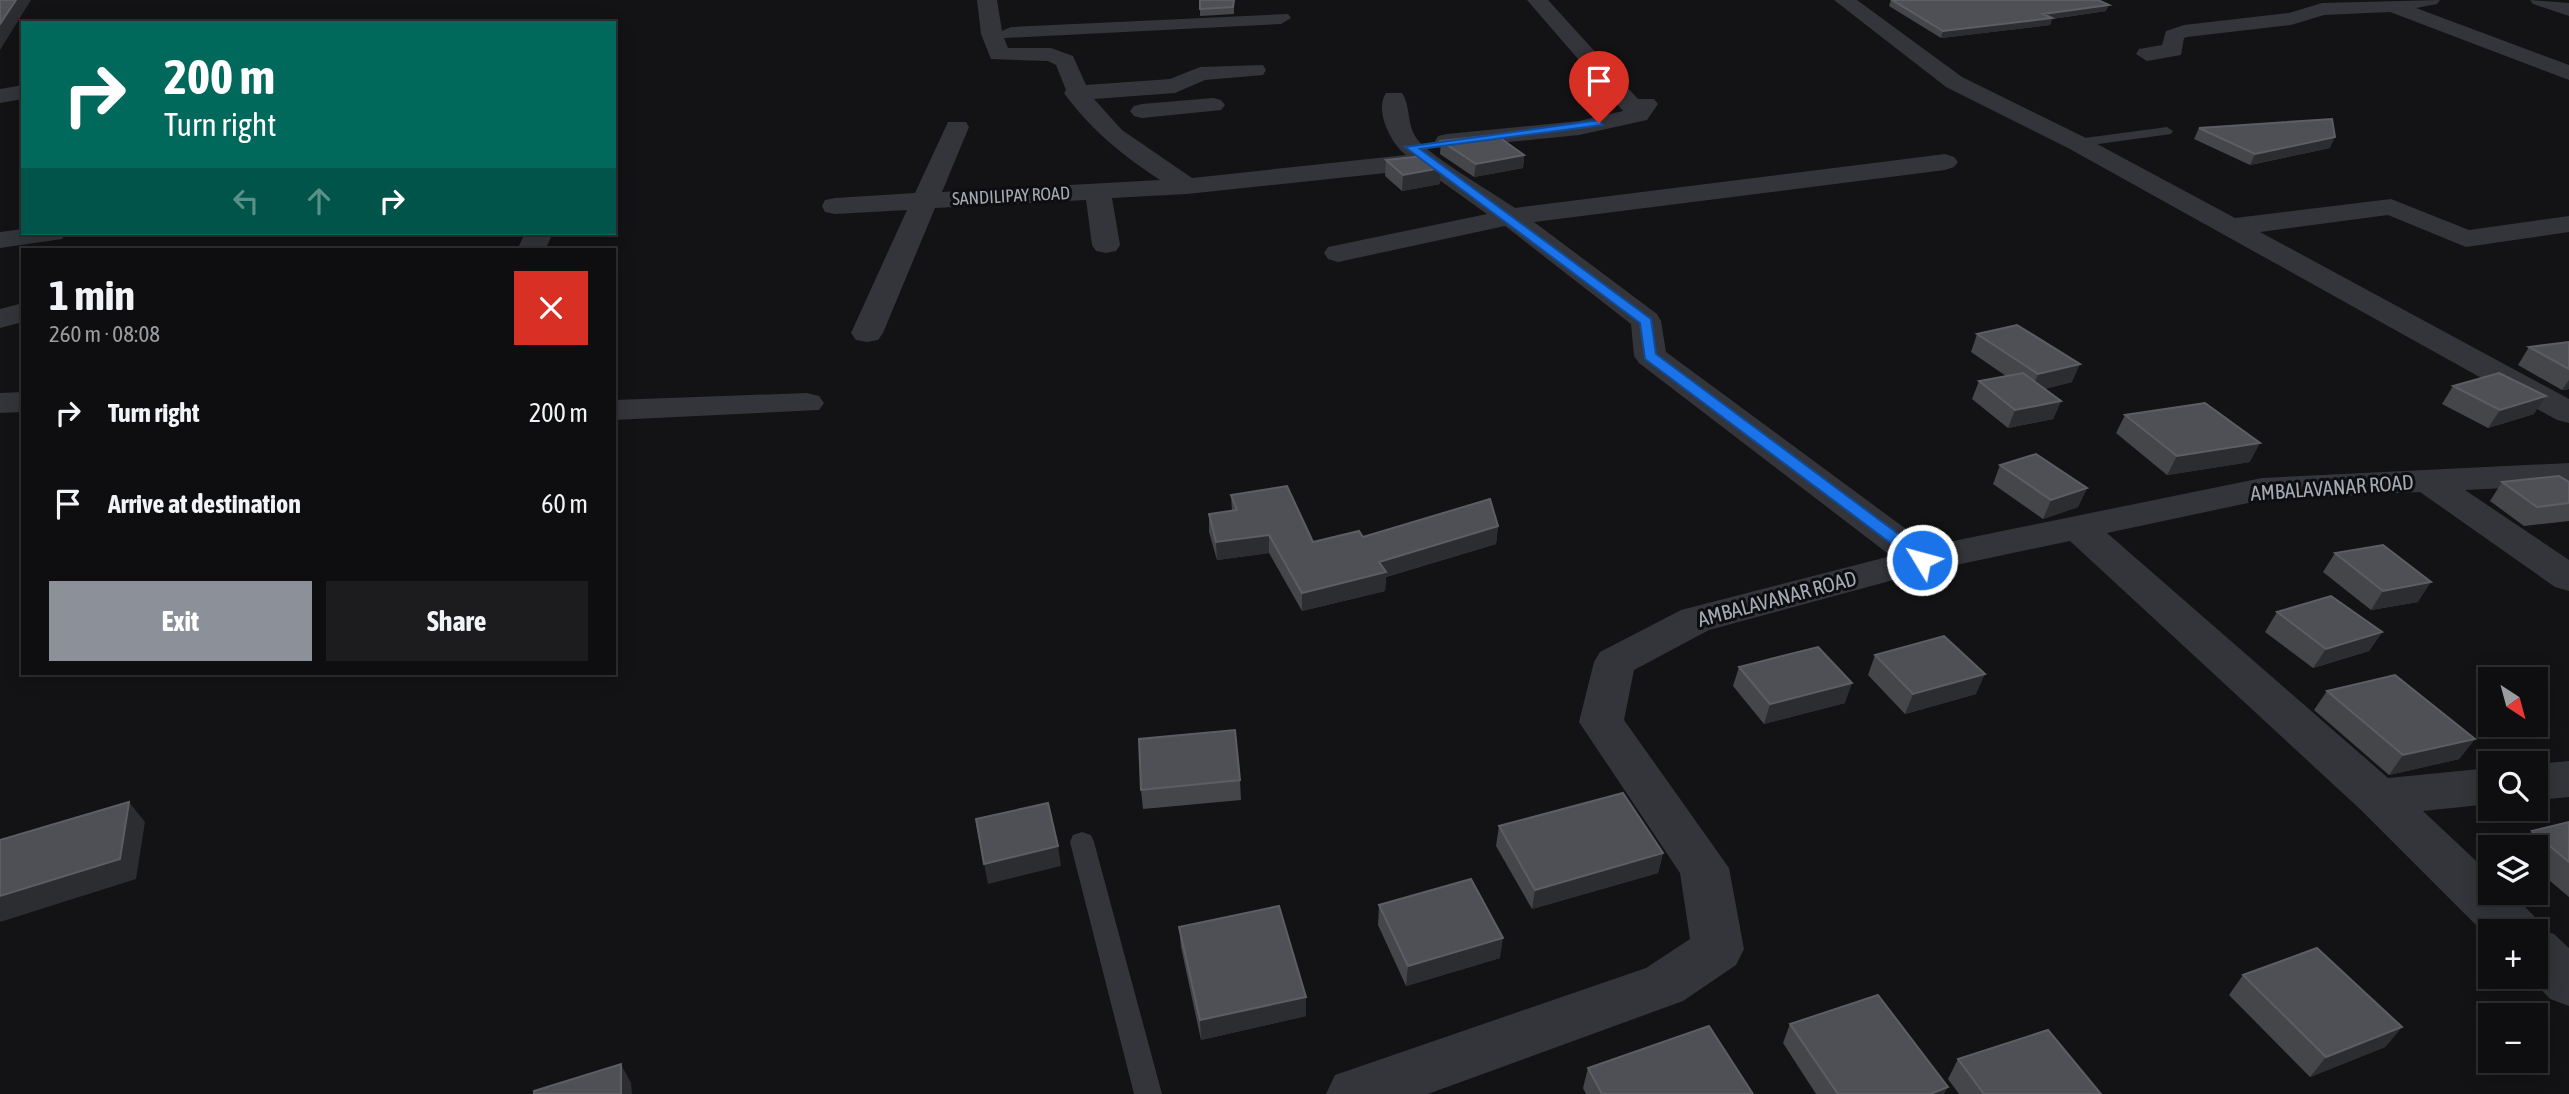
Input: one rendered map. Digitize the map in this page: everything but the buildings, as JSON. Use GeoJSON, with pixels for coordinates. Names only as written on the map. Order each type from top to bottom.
{"type":"FeatureCollection","features":[{"type":"Feature","properties":{"kind":"street"},"geometry":{"type":"LineString","coordinates":[[987,0],[992,34],[999,54],[1051,55],[1065,61],[1076,93],[1106,131],[1187,186]]}},
{"type":"Feature","properties":{"kind":"street","name":"SANDILIPAY ROAD"},"geometry":{"type":"LineString","coordinates":[[835,205],[1098,191],[1164,198],[1187,186],[1418,154],[1579,128],[1642,109],[1537,0]]}},
{"type":"Feature","properties":{"kind":"street"},"geometry":{"type":"LineString","coordinates":[[1844,0],[1954,82],[2077,144],[2569,413]]}},
{"type":"Feature","properties":{"kind":"street"},"geometry":{"type":"LineString","coordinates":[[2147,54],[2173,50],[2173,35],[2184,31],[2291,19],[2322,9],[2392,6],[2430,0]]}},
{"type":"Feature","properties":{"kind":"street"},"geometry":{"type":"LineString","coordinates":[[2540,0],[2569,10]]}},
{"type":"Feature","properties":{"kind":"street"},"geometry":{"type":"LineString","coordinates":[[2392,6],[2569,73]]}},
{"type":"Feature","properties":{"kind":"street"},"geometry":{"type":"LineString","coordinates":[[992,34],[1281,18]]}},
{"type":"Feature","properties":{"kind":"street"},"geometry":{"type":"LineString","coordinates":[[1076,93],[1175,86],[1199,75],[1255,70]]}},
{"type":"Feature","properties":{"kind":"street"},"geometry":{"type":"LineString","coordinates":[[0,96],[21,92]]}},
{"type":"Feature","properties":{"kind":"street"},"geometry":{"type":"LineString","coordinates":[[1394,98],[1396,124],[1418,154],[1510,217],[1646,321],[1650,356],[1922,560]]}},
{"type":"Feature","properties":{"kind":"street"},"geometry":{"type":"LineString","coordinates":[[1091,115],[1213,105]]}},
{"type":"Feature","properties":{"kind":"street"},"geometry":{"type":"LineString","coordinates":[[867,333],[957,127]]}},
{"type":"Feature","properties":{"kind":"street"},"geometry":{"type":"LineString","coordinates":[[1338,253],[1510,217],[1945,162]]}},
{"type":"Feature","properties":{"kind":"street"},"geometry":{"type":"LineString","coordinates":[[1098,191],[1106,245]]}},
{"type":"Feature","properties":{"kind":"street"},"geometry":{"type":"LineString","coordinates":[[2233,228],[2391,207],[2466,239],[2569,224]]}},
{"type":"Feature","properties":{"kind":"street"},"geometry":{"type":"LineString","coordinates":[[0,240],[37,235]]}},
{"type":"Feature","properties":{"kind":"street"},"geometry":{"type":"LineString","coordinates":[[0,318],[21,313]]}},
{"type":"Feature","properties":{"kind":"street"},"geometry":{"type":"LineString","coordinates":[[0,403],[21,402]]}},
{"type":"Feature","properties":{"kind":"street"},"geometry":{"type":"LineString","coordinates":[[616,410],[807,403]]}},
{"type":"Feature","properties":{"kind":"street","name":"AMBALAVANAR ROAD"},"geometry":{"type":"LineString","coordinates":[[1355,1094],[1664,985],[1718,949],[1704,868],[1601,722],[1615,662],[1695,620],[1922,560],[2262,489],[2569,474]]}},
{"type":"Feature","properties":{"kind":"street"},"geometry":{"type":"LineString","coordinates":[[2429,482],[2569,578]]}},
{"type":"Feature","properties":{"kind":"street"},"geometry":{"type":"LineString","coordinates":[[2077,527],[2378,797],[2504,919]]}},
{"type":"Feature","properties":{"kind":"street"},"geometry":{"type":"LineString","coordinates":[[2548,781],[2569,779]]}},
{"type":"Feature","properties":{"kind":"street"},"geometry":{"type":"LineString","coordinates":[[2378,797],[2478,787]]}},
{"type":"Feature","properties":{"kind":"street"},"geometry":{"type":"LineString","coordinates":[[2548,962],[2569,983]]}},
{"type":"Feature","properties":{"kind":"lane"},"geometry":{"type":"LineString","coordinates":[[2077,144],[2167,131]]}},
{"type":"Feature","properties":{"kind":"lane"},"geometry":{"type":"LineString","coordinates":[[1082,842],[1148,1094]]}},
{"type":"Feature","properties":{"kind":"route"},"geometry":{"type":"LineString","coordinates":[[1599,123],[1579,128],[1458,139],[1410,147],[1607,289],[1646,321],[1650,356],[1922,560]]}}]}
